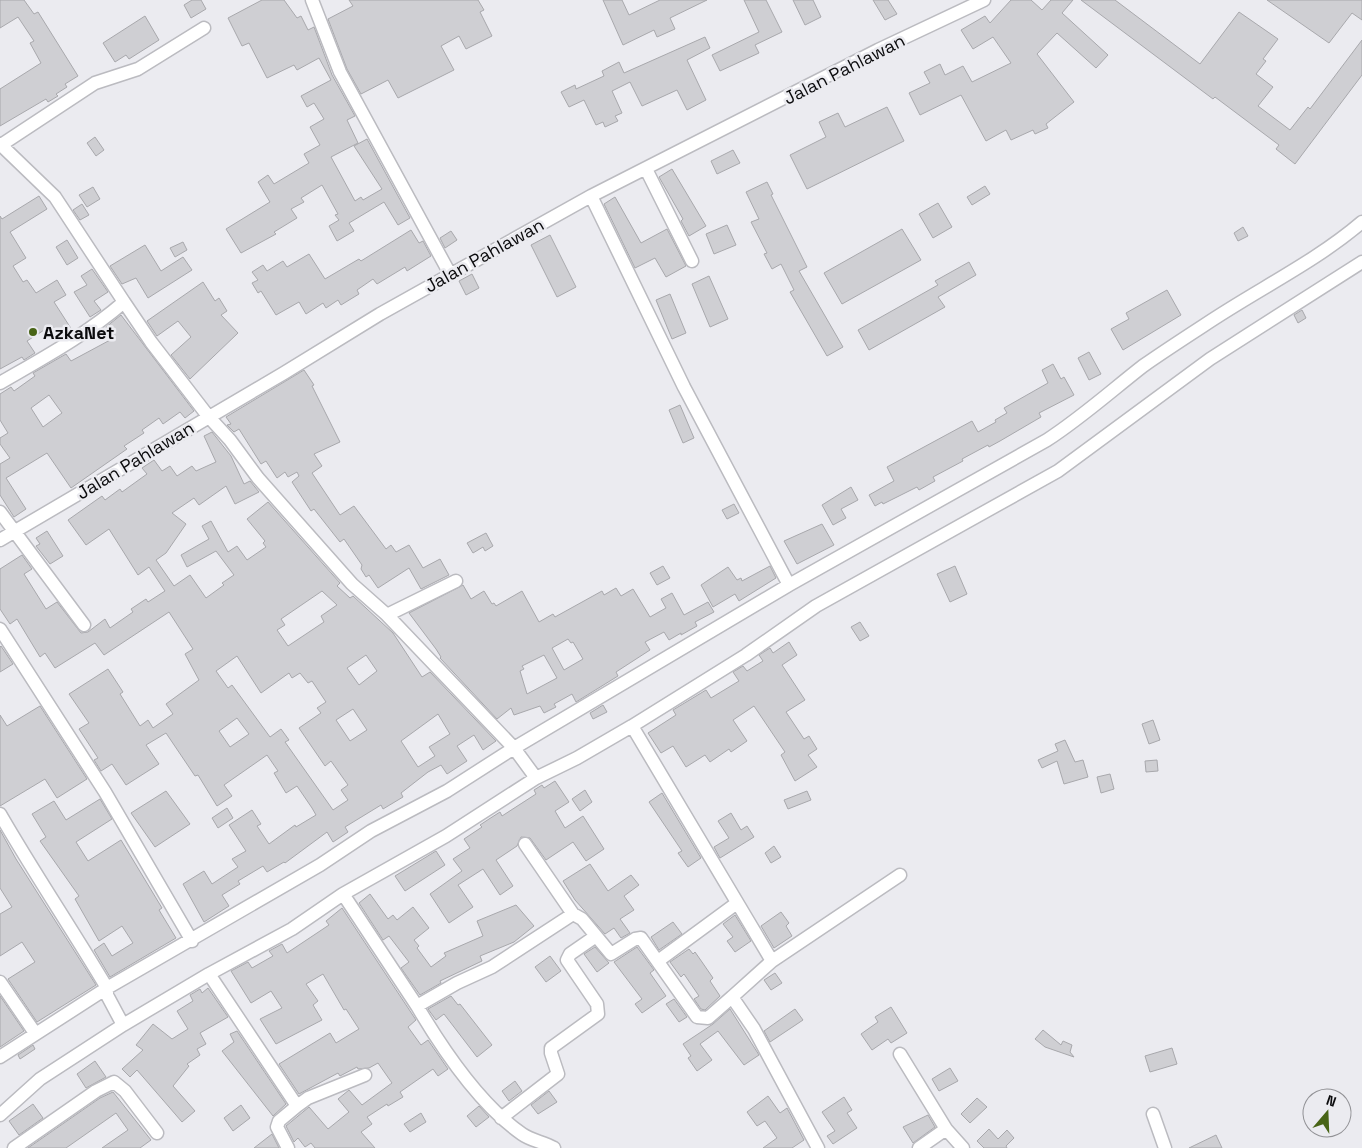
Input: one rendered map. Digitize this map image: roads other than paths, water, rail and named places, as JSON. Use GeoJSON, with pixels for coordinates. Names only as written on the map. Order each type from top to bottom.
{"type":"FeatureCollection","features":[{"type":"Feature","properties":{"kind":"street"},"geometry":{"type":"LineString","coordinates":[[312,0],[340,72],[450,274]]}},
{"type":"Feature","properties":{"kind":"street","name":"Jalan Pahlawan"},"geometry":{"type":"LineString","coordinates":[[0,540],[450,274],[590,196],[878,50],[984,0]]}},
{"type":"Feature","properties":{"kind":"street"},"geometry":{"type":"LineString","coordinates":[[204,28],[138,69],[95,83],[0,144],[55,197],[124,302],[208,416],[230,440],[258,478],[352,584],[387,615],[515,750],[532,774]]}},
{"type":"Feature","properties":{"kind":"street"},"geometry":{"type":"LineString","coordinates":[[646,169],[692,261]]}},
{"type":"Feature","properties":{"kind":"street"},"geometry":{"type":"LineString","coordinates":[[590,196],[684,387],[789,585]]}},
{"type":"Feature","properties":{"kind":"street"},"geometry":{"type":"LineString","coordinates":[[0,1057],[35,1033],[320,865],[371,831],[448,791],[789,585],[1047,440],[1072,424],[1144,365],[1221,314],[1342,239],[1362,222]]}},
{"type":"Feature","properties":{"kind":"street"},"geometry":{"type":"LineString","coordinates":[[0,1115],[40,1079],[121,1022],[292,929],[343,894],[446,836],[532,774],[577,758],[746,655],[816,606],[1058,471],[1210,359],[1362,262]]}},
{"type":"Feature","properties":{"kind":"street"},"geometry":{"type":"LineString","coordinates":[[0,383],[64,347],[101,322],[124,302]]}},
{"type":"Feature","properties":{"kind":"street"},"geometry":{"type":"LineString","coordinates":[[0,512],[84,626]]}},
{"type":"Feature","properties":{"kind":"street"},"geometry":{"type":"LineString","coordinates":[[387,615],[456,580]]}},
{"type":"Feature","properties":{"kind":"street"},"geometry":{"type":"LineString","coordinates":[[2,636],[105,792],[192,941]]}},
{"type":"Feature","properties":{"kind":"street"},"geometry":{"type":"LineString","coordinates":[[632,726],[772,961]]}},
{"type":"Feature","properties":{"kind":"street"},"geometry":{"type":"LineString","coordinates":[[0,814],[107,992],[121,1022]]}},
{"type":"Feature","properties":{"kind":"street"},"geometry":{"type":"LineString","coordinates":[[526,844],[573,914],[582,919],[607,952],[612,954],[635,939],[642,938],[697,1017],[708,1018],[772,961],[900,875]]}},
{"type":"Feature","properties":{"kind":"street"},"geometry":{"type":"LineString","coordinates":[[343,894],[459,1068],[501,1118],[527,1138],[554,1148]]}},
{"type":"Feature","properties":{"kind":"street"},"geometry":{"type":"LineString","coordinates":[[658,961],[737,903]]}},
{"type":"Feature","properties":{"kind":"street"},"geometry":{"type":"LineString","coordinates":[[417,1006],[456,983],[492,967],[573,914]]}},
{"type":"Feature","properties":{"kind":"street"},"geometry":{"type":"LineString","coordinates":[[501,1118],[558,1074],[551,1053],[552,1048],[598,1014],[597,1004],[567,960],[570,954],[596,936]]}},
{"type":"Feature","properties":{"kind":"street"},"geometry":{"type":"LineString","coordinates":[[209,974],[297,1106]]}},
{"type":"Feature","properties":{"kind":"street"},"geometry":{"type":"LineString","coordinates":[[0,982],[35,1033]]}},
{"type":"Feature","properties":{"kind":"street"},"geometry":{"type":"LineString","coordinates":[[732,997],[754,1029],[818,1148]]}},
{"type":"Feature","properties":{"kind":"street"},"geometry":{"type":"LineString","coordinates":[[900,1054],[946,1129],[963,1148]]}},
{"type":"Feature","properties":{"kind":"street"},"geometry":{"type":"LineString","coordinates":[[288,1148],[277,1127],[279,1121],[308,1098],[365,1075]]}},
{"type":"Feature","properties":{"kind":"street"},"geometry":{"type":"LineString","coordinates":[[14,1148],[96,1091],[114,1082],[125,1091],[157,1133]]}},
{"type":"Feature","properties":{"kind":"street"},"geometry":{"type":"LineString","coordinates":[[1153,1114],[1165,1148]]}},
{"type":"Feature","properties":{"kind":"street"},"geometry":{"type":"LineString","coordinates":[[919,1148],[946,1129]]}},
{"type":"Feature","properties":{"kind":"place","name":"AzkaNet"},"geometry":{"type":"Point","coordinates":[33,332]}}]}
